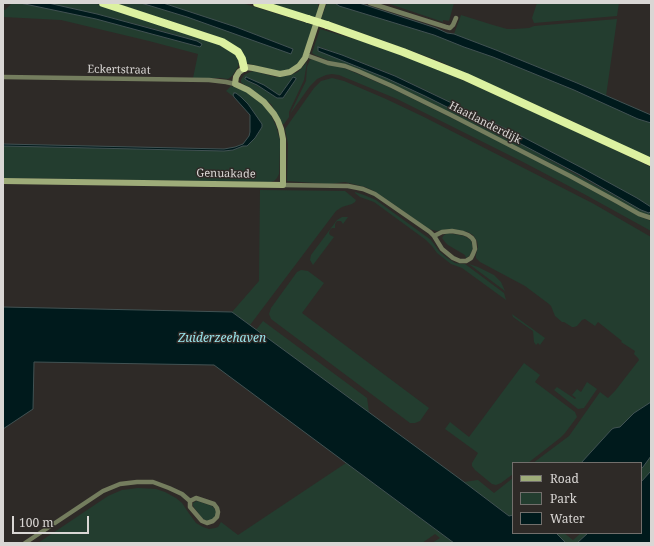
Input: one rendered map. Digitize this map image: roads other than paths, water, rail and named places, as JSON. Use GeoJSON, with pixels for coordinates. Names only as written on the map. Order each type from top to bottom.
{"type":"FeatureCollection","features":[{"type":"Feature","properties":{"kind":"highway"},"geometry":{"type":"LineString","coordinates":[[104,3],[222,42],[238,52],[242,59],[244,68]]}},
{"type":"Feature","properties":{"kind":"highway"},"geometry":{"type":"LineString","coordinates":[[257,3],[327,25],[403,52],[466,77],[651,162]]}},
{"type":"Feature","properties":{"kind":"street"},"geometry":{"type":"LineString","coordinates":[[283,185],[283,139],[278,121],[264,102],[248,90],[235,84],[236,77],[244,68],[253,68],[277,74],[286,73],[299,66],[306,55],[323,3]]}},
{"type":"Feature","properties":{"kind":"street"},"geometry":{"type":"LineString","coordinates":[[370,3],[450,28],[456,18]]}},
{"type":"Feature","properties":{"kind":"street","name":"Haatlanderdijk"},"geometry":{"type":"LineString","coordinates":[[306,55],[351,69],[451,115],[570,176],[639,214],[651,218]]}},
{"type":"Feature","properties":{"kind":"street","name":"Eckertstraat"},"geometry":{"type":"LineString","coordinates":[[3,77],[209,80],[235,84]]}},
{"type":"Feature","properties":{"kind":"street","name":"Genuakade"},"geometry":{"type":"LineString","coordinates":[[3,181],[348,186],[363,189],[375,194],[434,236],[442,249],[457,260],[468,260],[475,249],[472,238],[463,233],[452,231],[442,232],[434,236]]}},
{"type":"Feature","properties":{"kind":"street"},"geometry":{"type":"LineString","coordinates":[[26,543],[103,492],[120,484],[153,482],[182,494],[190,501],[190,507],[202,521],[207,523],[214,521],[217,517],[218,512],[214,504],[196,498],[190,501]]}},
{"type":"Feature","properties":{"kind":"water"},"geometry":{"type":"Polygon","coordinates":[[[20,3],[48,3],[97,14],[197,41],[202,44],[200,47],[96,19],[20,3]]]}},
{"type":"Feature","properties":{"kind":"water"},"geometry":{"type":"Polygon","coordinates":[[[141,3],[163,3],[236,27],[293,49],[291,54],[187,17],[141,3]]]}},
{"type":"Feature","properties":{"kind":"water"},"geometry":{"type":"Polygon","coordinates":[[[335,3],[359,3],[447,33],[454,34],[577,83],[651,115],[651,123],[638,119],[574,90],[493,57],[434,35],[339,6],[335,3]]]}},
{"type":"Feature","properties":{"kind":"water"},"geometry":{"type":"Polygon","coordinates":[[[318,47],[395,76],[523,137],[637,198],[651,207],[651,211],[649,213],[641,210],[580,175],[425,96],[386,78],[318,51],[318,47]]]}},
{"type":"Feature","properties":{"kind":"water"},"geometry":{"type":"Polygon","coordinates":[[[246,77],[264,85],[279,95],[293,77],[296,79],[283,98],[277,98],[245,79],[246,77]]]}},
{"type":"Feature","properties":{"kind":"water"},"geometry":{"type":"Polygon","coordinates":[[[234,93],[236,93],[248,104],[262,124],[262,127],[255,138],[247,146],[233,150],[3,146],[3,144],[224,149],[235,147],[243,144],[249,136],[250,115],[234,97],[234,93]]]}},
{"type":"Feature","properties":{"kind":"water","name":"Zuiderzeehaven"},"geometry":{"type":"Polygon","coordinates":[[[3,307],[232,312],[509,516],[512,515],[512,534],[557,534],[566,543],[454,543],[214,365],[34,362],[33,409],[3,429],[3,307]]]}},
{"type":"Feature","properties":{"kind":"water"},"geometry":{"type":"Polygon","coordinates":[[[651,402],[651,456],[642,468],[642,462],[582,462],[612,429],[620,427],[634,413],[651,402]]]}},
{"type":"Feature","properties":{"kind":"water"},"geometry":{"type":"Polygon","coordinates":[[[651,471],[651,543],[577,543],[587,534],[642,534],[642,481],[651,471]]]}}]}
